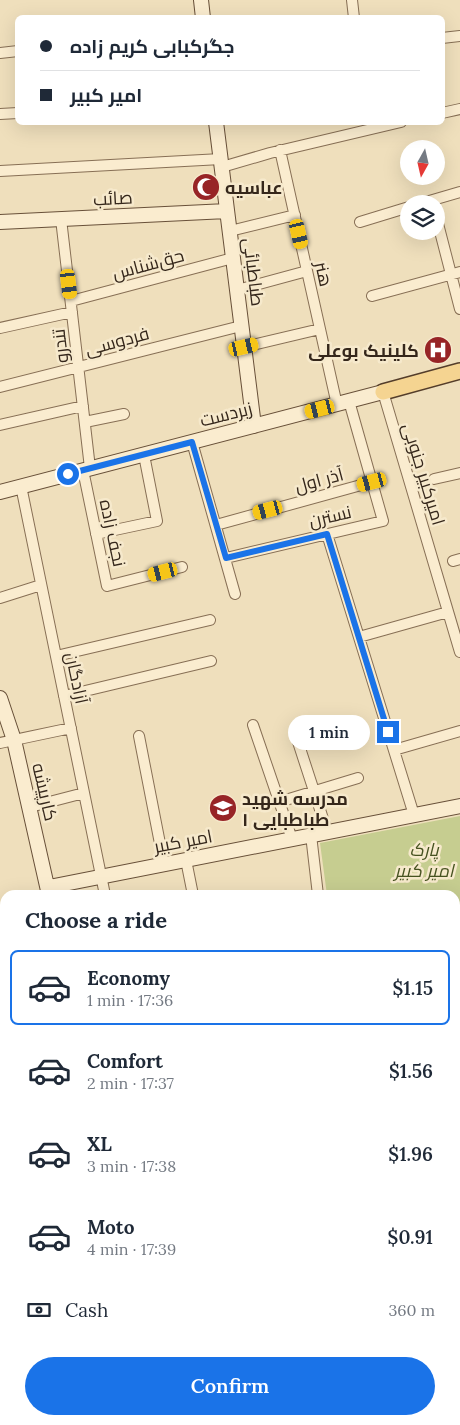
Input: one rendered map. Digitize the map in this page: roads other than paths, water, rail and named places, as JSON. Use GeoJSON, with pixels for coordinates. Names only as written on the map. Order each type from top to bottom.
{"type":"FeatureCollection","features":[{"type":"Feature","properties":{"kind":"main road"},"geometry":{"type":"LineString","coordinates":[[201,0],[203,15]]}},
{"type":"Feature","properties":{"kind":"main road","name":"طباطبائی"},"geometry":{"type":"LineString","coordinates":[[216,125],[254,426]]}},
{"type":"Feature","properties":{"kind":"main road","name":"صائب"},"geometry":{"type":"LineString","coordinates":[[0,222],[227,211]]}},
{"type":"Feature","properties":{"kind":"main road","name":"زبردست"},"geometry":{"type":"LineString","coordinates":[[0,492],[460,372]]}},
{"type":"Feature","properties":{"kind":"main road","name":"کارپیشه"},"geometry":{"type":"LineString","coordinates":[[0,698],[14,740],[49,890]]}},
{"type":"Feature","properties":{"kind":"main road","name":"امیر کبیر"},"geometry":{"type":"LineString","coordinates":[[53,890],[164,864],[460,806]]}},
{"type":"Feature","properties":{"kind":"street"},"geometry":{"type":"LineString","coordinates":[[352,0],[354,15]]}},
{"type":"Feature","properties":{"kind":"street"},"geometry":{"type":"LineString","coordinates":[[445,38],[460,36]]}},
{"type":"Feature","properties":{"kind":"street"},"geometry":{"type":"LineString","coordinates":[[0,53],[15,51]]}},
{"type":"Feature","properties":{"kind":"street"},"geometry":{"type":"LineString","coordinates":[[445,112],[460,109]]}},
{"type":"Feature","properties":{"kind":"street"},"geometry":{"type":"LineString","coordinates":[[0,114],[15,113]]}},
{"type":"Feature","properties":{"kind":"street"},"geometry":{"type":"LineString","coordinates":[[0,171],[221,163],[388,125]]}},
{"type":"Feature","properties":{"kind":"street","name":"هنر"},"geometry":{"type":"LineString","coordinates":[[280,150],[320,329],[343,403],[372,482],[383,521]]}},
{"type":"Feature","properties":{"kind":"street"},"geometry":{"type":"LineString","coordinates":[[445,197],[460,192]]}},
{"type":"Feature","properties":{"kind":"street"},"geometry":{"type":"LineString","coordinates":[[360,222],[400,210]]}},
{"type":"Feature","properties":{"kind":"street"},"geometry":{"type":"LineString","coordinates":[[230,231],[295,215]]}},
{"type":"Feature","properties":{"kind":"street","name":"تندرو"},"geometry":{"type":"LineString","coordinates":[[61,219],[85,422],[87,469]]}},
{"type":"Feature","properties":{"kind":"street"},"geometry":{"type":"LineString","coordinates":[[444,240],[456,274],[460,309]]}},
{"type":"Feature","properties":{"kind":"street","name":"حق‌شناس"},"geometry":{"type":"LineString","coordinates":[[0,328],[233,258]]}},
{"type":"Feature","properties":{"kind":"street"},"geometry":{"type":"LineString","coordinates":[[237,290],[307,271]]}},
{"type":"Feature","properties":{"kind":"street"},"geometry":{"type":"LineString","coordinates":[[372,296],[456,274]]}},
{"type":"Feature","properties":{"kind":"street","name":"فردوسی"},"geometry":{"type":"LineString","coordinates":[[0,387],[241,326]]}},
{"type":"Feature","properties":{"kind":"street"},"geometry":{"type":"LineString","coordinates":[[244,347],[320,329]]}},
{"type":"Feature","properties":{"kind":"street","name":"امیرکبیر جنوبی"},"geometry":{"type":"LineString","coordinates":[[383,392],[460,652]]}},
{"type":"Feature","properties":{"kind":"street"},"geometry":{"type":"LineString","coordinates":[[0,425],[83,406]]}},
{"type":"Feature","properties":{"kind":"street"},"geometry":{"type":"LineString","coordinates":[[85,422],[124,414]]}},
{"type":"Feature","properties":{"kind":"street"},"geometry":{"type":"LineString","coordinates":[[192,442],[235,594]]}},
{"type":"Feature","properties":{"kind":"street"},"geometry":{"type":"LineString","coordinates":[[96,534],[157,521],[144,454]]}},
{"type":"Feature","properties":{"kind":"street","name":"نجف زاده"},"geometry":{"type":"LineString","coordinates":[[87,469],[96,534],[107,586],[182,567]]}},
{"type":"Feature","properties":{"kind":"street"},"geometry":{"type":"LineString","coordinates":[[434,479],[460,473]]}},
{"type":"Feature","properties":{"kind":"street","name":"آذر اول"},"geometry":{"type":"LineString","coordinates":[[216,525],[372,482]]}},
{"type":"Feature","properties":{"kind":"street","name":"آزادگان"},"geometry":{"type":"LineString","coordinates":[[21,486],[104,890]]}},
{"type":"Feature","properties":{"kind":"street","name":"نسترن"},"geometry":{"type":"LineString","coordinates":[[226,558],[383,521]]}},
{"type":"Feature","properties":{"kind":"street"},"geometry":{"type":"LineString","coordinates":[[327,534],[414,815]]}},
{"type":"Feature","properties":{"kind":"street"},"geometry":{"type":"LineString","coordinates":[[0,598],[41,585]]}},
{"type":"Feature","properties":{"kind":"street"},"geometry":{"type":"LineString","coordinates":[[359,637],[448,612]]}},
{"type":"Feature","properties":{"kind":"street"},"geometry":{"type":"LineString","coordinates":[[56,656],[210,620]]}},
{"type":"Feature","properties":{"kind":"street"},"geometry":{"type":"LineString","coordinates":[[64,696],[211,661]]}},
{"type":"Feature","properties":{"kind":"street"},"geometry":{"type":"LineString","coordinates":[[253,725],[292,838]]}},
{"type":"Feature","properties":{"kind":"street"},"geometry":{"type":"LineString","coordinates":[[0,743],[71,728]]}},
{"type":"Feature","properties":{"kind":"street"},"geometry":{"type":"LineString","coordinates":[[394,750],[460,731]]}},
{"type":"Feature","properties":{"kind":"street"},"geometry":{"type":"LineString","coordinates":[[139,736],[164,864]]}},
{"type":"Feature","properties":{"kind":"street"},"geometry":{"type":"LineString","coordinates":[[298,742],[328,831]]}},
{"type":"Feature","properties":{"kind":"street"},"geometry":{"type":"LineString","coordinates":[[279,802],[358,778]]}},
{"type":"Feature","properties":{"kind":"street"},"geometry":{"type":"LineString","coordinates":[[30,806],[84,793]]}},
{"type":"Feature","properties":{"kind":"street"},"geometry":{"type":"LineString","coordinates":[[311,835],[317,890]]}},
{"type":"Feature","properties":{"kind":"street"},"geometry":{"type":"LineString","coordinates":[[186,860],[192,890]]}},
{"type":"Feature","properties":{"kind":"place","name":"عباسیه"},"geometry":{"type":"Point","coordinates":[206,187]}},
{"type":"Feature","properties":{"kind":"place","name":"کلینیک بوعلی"},"geometry":{"type":"Point","coordinates":[438,350]}},
{"type":"Feature","properties":{"kind":"place","name":"مدرسه شهید طباطبایی ۱"},"geometry":{"type":"Point","coordinates":[223,808]}},
{"type":"Feature","properties":{"kind":"park label","name":"پارک امیر کبیر"},"geometry":{"type":"Point","coordinates":[424,860]}}]}
